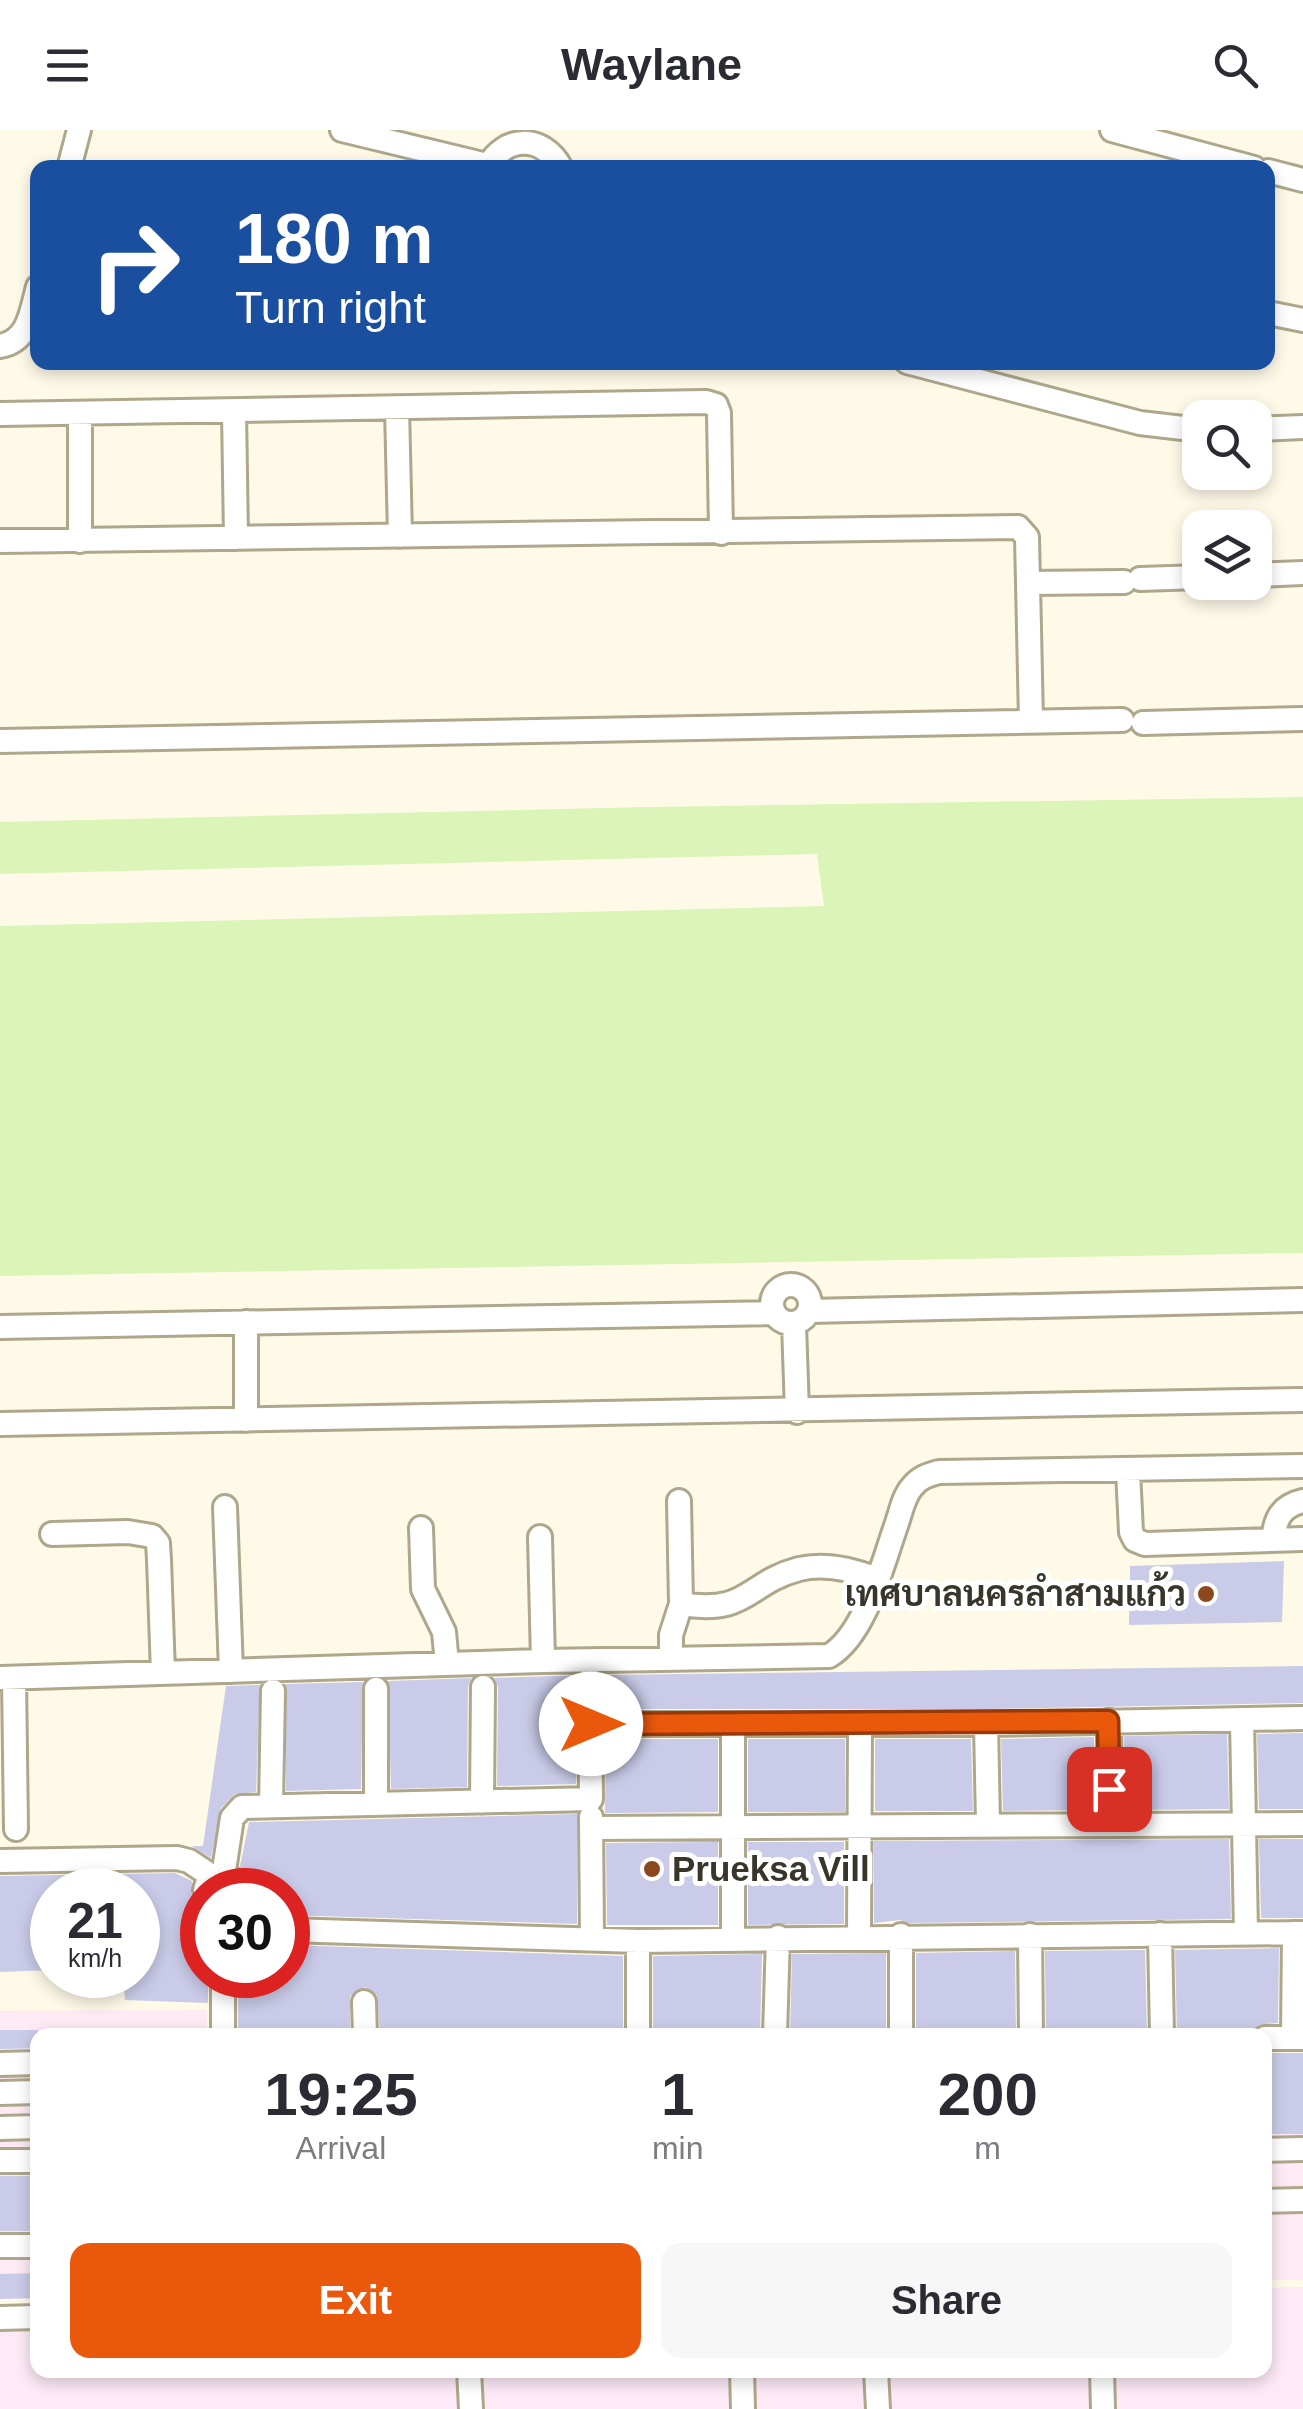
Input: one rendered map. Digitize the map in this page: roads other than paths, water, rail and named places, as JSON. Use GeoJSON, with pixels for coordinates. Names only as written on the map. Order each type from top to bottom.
{"type":"FeatureCollection","features":[{"type":"Feature","properties":{"kind":"street"},"geometry":{"type":"LineString","coordinates":[[71,160],[79,130]]}},
{"type":"Feature","properties":{"kind":"street"},"geometry":{"type":"LineString","coordinates":[[342,130],[463,160]]}},
{"type":"Feature","properties":{"kind":"street"},"geometry":{"type":"LineString","coordinates":[[1112,130],[1224,160]]}},
{"type":"Feature","properties":{"kind":"street"},"geometry":{"type":"LineString","coordinates":[[491,160],[524,136],[551,152],[556,160]]}},
{"type":"Feature","properties":{"kind":"street"},"geometry":{"type":"LineString","coordinates":[[1275,173],[1303,180]]}},
{"type":"Feature","properties":{"kind":"street"},"geometry":{"type":"LineString","coordinates":[[0,346],[12,344],[22,335],[30,311]]}},
{"type":"Feature","properties":{"kind":"street"},"geometry":{"type":"LineString","coordinates":[[1275,314],[1303,320]]}},
{"type":"Feature","properties":{"kind":"street"},"geometry":{"type":"LineString","coordinates":[[938,370],[1140,423],[1182,428]]}},
{"type":"Feature","properties":{"kind":"street"},"geometry":{"type":"LineString","coordinates":[[0,414],[706,402],[716,405],[719,413],[721,532]]}},
{"type":"Feature","properties":{"kind":"street"},"geometry":{"type":"LineString","coordinates":[[397,408],[400,536]]}},
{"type":"Feature","properties":{"kind":"street"},"geometry":{"type":"LineString","coordinates":[[234,411],[236,538]]}},
{"type":"Feature","properties":{"kind":"street"},"geometry":{"type":"LineString","coordinates":[[80,414],[80,541]]}},
{"type":"Feature","properties":{"kind":"street"},"geometry":{"type":"LineString","coordinates":[[1272,428],[1303,427]]}},
{"type":"Feature","properties":{"kind":"street"},"geometry":{"type":"LineString","coordinates":[[0,541],[1018,527],[1027,537],[1031,721]]}},
{"type":"Feature","properties":{"kind":"street"},"geometry":{"type":"LineString","coordinates":[[1272,574],[1303,573]]}},
{"type":"Feature","properties":{"kind":"street"},"geometry":{"type":"LineString","coordinates":[[1028,583],[1182,578]]}},
{"type":"Feature","properties":{"kind":"street"},"geometry":{"type":"LineString","coordinates":[[0,741],[1303,719]]}},
{"type":"Feature","properties":{"kind":"street"},"geometry":{"type":"LineString","coordinates":[[797,1412],[802,1317],[808,1295],[798,1286],[790,1285],[774,1295],[773,1312],[780,1320],[802,1317],[1303,1300]]}},
{"type":"Feature","properties":{"kind":"street"},"geometry":{"type":"LineString","coordinates":[[0,1326],[773,1312]]}},
{"type":"Feature","properties":{"kind":"street"},"geometry":{"type":"LineString","coordinates":[[246,1322],[246,1420]]}},
{"type":"Feature","properties":{"kind":"street"},"geometry":{"type":"LineString","coordinates":[[0,1424],[1303,1400]]}},
{"type":"Feature","properties":{"kind":"street"},"geometry":{"type":"LineString","coordinates":[[16,1829],[7,1678],[830,1656],[844,1647],[854,1632],[908,1490],[922,1477],[940,1472],[1303,1466]]}},
{"type":"Feature","properties":{"kind":"street"},"geometry":{"type":"LineString","coordinates":[[1128,1471],[1131,1532],[1135,1540],[1145,1544],[1303,1539]]}},
{"type":"Feature","properties":{"kind":"street"},"geometry":{"type":"LineString","coordinates":[[671,1659],[671,1635],[681,1604],[679,1501]]}},
{"type":"Feature","properties":{"kind":"street"},"geometry":{"type":"LineString","coordinates":[[1273,1540],[1278,1516],[1287,1506],[1303,1502]]}},
{"type":"Feature","properties":{"kind":"street"},"geometry":{"type":"LineString","coordinates":[[225,1507],[231,1672]]}},
{"type":"Feature","properties":{"kind":"street"},"geometry":{"type":"LineString","coordinates":[[421,1528],[424,1589],[444,1632],[447,1664]]}},
{"type":"Feature","properties":{"kind":"street"},"geometry":{"type":"LineString","coordinates":[[52,1534],[128,1532],[152,1536],[158,1543],[163,1674]]}},
{"type":"Feature","properties":{"kind":"street"},"geometry":{"type":"LineString","coordinates":[[540,1537],[543,1661]]}},
{"type":"Feature","properties":{"kind":"street"},"geometry":{"type":"LineString","coordinates":[[681,1604],[722,1607],[803,1568],[855,1570],[877,1579]]}},
{"type":"Feature","properties":{"kind":"street"},"geometry":{"type":"LineString","coordinates":[[590,1679],[592,1939]]}},
{"type":"Feature","properties":{"kind":"street"},"geometry":{"type":"LineString","coordinates":[[482,1687],[482,1802]]}},
{"type":"Feature","properties":{"kind":"street"},"geometry":{"type":"LineString","coordinates":[[376,1690],[376,1804]]}},
{"type":"Feature","properties":{"kind":"street"},"geometry":{"type":"LineString","coordinates":[[272,1806],[273,1692]]}},
{"type":"Feature","properties":{"kind":"street"},"geometry":{"type":"LineString","coordinates":[[591,1724],[986,1724],[1303,1718]]}},
{"type":"Feature","properties":{"kind":"street"},"geometry":{"type":"LineString","coordinates":[[1242,1720],[1246,1933]]}},
{"type":"Feature","properties":{"kind":"street"},"geometry":{"type":"LineString","coordinates":[[1108,1721],[1110,1824]]}},
{"type":"Feature","properties":{"kind":"street"},"geometry":{"type":"LineString","coordinates":[[733,1724],[733,1938]]}},
{"type":"Feature","properties":{"kind":"street"},"geometry":{"type":"LineString","coordinates":[[859,1936],[860,1724]]}},
{"type":"Feature","properties":{"kind":"street"},"geometry":{"type":"LineString","coordinates":[[986,1724],[988,1824]]}},
{"type":"Feature","properties":{"kind":"street"},"geometry":{"type":"LineString","coordinates":[[216,1868],[236,1812],[242,1808],[591,1799]]}},
{"type":"Feature","properties":{"kind":"street"},"geometry":{"type":"LineString","coordinates":[[592,1828],[1303,1824]]}},
{"type":"Feature","properties":{"kind":"street"},"geometry":{"type":"LineString","coordinates":[[0,1861],[177,1858],[190,1861],[196,1868]]}},
{"type":"Feature","properties":{"kind":"street"},"geometry":{"type":"LineString","coordinates":[[310,1931],[638,1941],[1298,1933],[1298,2038],[1272,2038]]}},
{"type":"Feature","properties":{"kind":"street"},"geometry":{"type":"LineString","coordinates":[[1160,1934],[1162,2028]]}},
{"type":"Feature","properties":{"kind":"street"},"geometry":{"type":"LineString","coordinates":[[900,2028],[901,1935]]}},
{"type":"Feature","properties":{"kind":"street"},"geometry":{"type":"LineString","coordinates":[[1030,1936],[1031,2028]]}},
{"type":"Feature","properties":{"kind":"street"},"geometry":{"type":"LineString","coordinates":[[775,2028],[778,1937]]}},
{"type":"Feature","properties":{"kind":"street"},"geometry":{"type":"LineString","coordinates":[[638,1941],[638,2028]]}},
{"type":"Feature","properties":{"kind":"street"},"geometry":{"type":"LineString","coordinates":[[223,1998],[223,2028]]}},
{"type":"Feature","properties":{"kind":"street"},"geometry":{"type":"LineString","coordinates":[[364,2002],[365,2028]]}},
{"type":"Feature","properties":{"kind":"street"},"geometry":{"type":"LineString","coordinates":[[0,2064],[30,2064]]}},
{"type":"Feature","properties":{"kind":"street"},"geometry":{"type":"LineString","coordinates":[[0,2092],[30,2092]]}},
{"type":"Feature","properties":{"kind":"street"},"geometry":{"type":"LineString","coordinates":[[0,2128],[30,2128]]}},
{"type":"Feature","properties":{"kind":"street"},"geometry":{"type":"LineString","coordinates":[[1272,2150],[1303,2150]]}},
{"type":"Feature","properties":{"kind":"street"},"geometry":{"type":"LineString","coordinates":[[0,2161],[30,2161]]}},
{"type":"Feature","properties":{"kind":"street"},"geometry":{"type":"LineString","coordinates":[[1272,2201],[1303,2200]]}},
{"type":"Feature","properties":{"kind":"street"},"geometry":{"type":"LineString","coordinates":[[0,2246],[30,2246]]}},
{"type":"Feature","properties":{"kind":"street"},"geometry":{"type":"LineString","coordinates":[[0,2318],[30,2317]]}},
{"type":"Feature","properties":{"kind":"street"},"geometry":{"type":"LineString","coordinates":[[469,2378],[471,2409]]}},
{"type":"Feature","properties":{"kind":"street"},"geometry":{"type":"LineString","coordinates":[[742,2378],[743,2409]]}},
{"type":"Feature","properties":{"kind":"street"},"geometry":{"type":"LineString","coordinates":[[876,2378],[878,2409]]}},
{"type":"Feature","properties":{"kind":"street"},"geometry":{"type":"LineString","coordinates":[[1102,2378],[1103,2409]]}},
{"type":"Feature","properties":{"kind":"place","name":"เทศบาลนครลำสามแก้ว"},"geometry":{"type":"Point","coordinates":[1206,1594]}},
{"type":"Feature","properties":{"kind":"place","name":"Prueksa Vill"},"geometry":{"type":"Point","coordinates":[652,1869]}}]}
